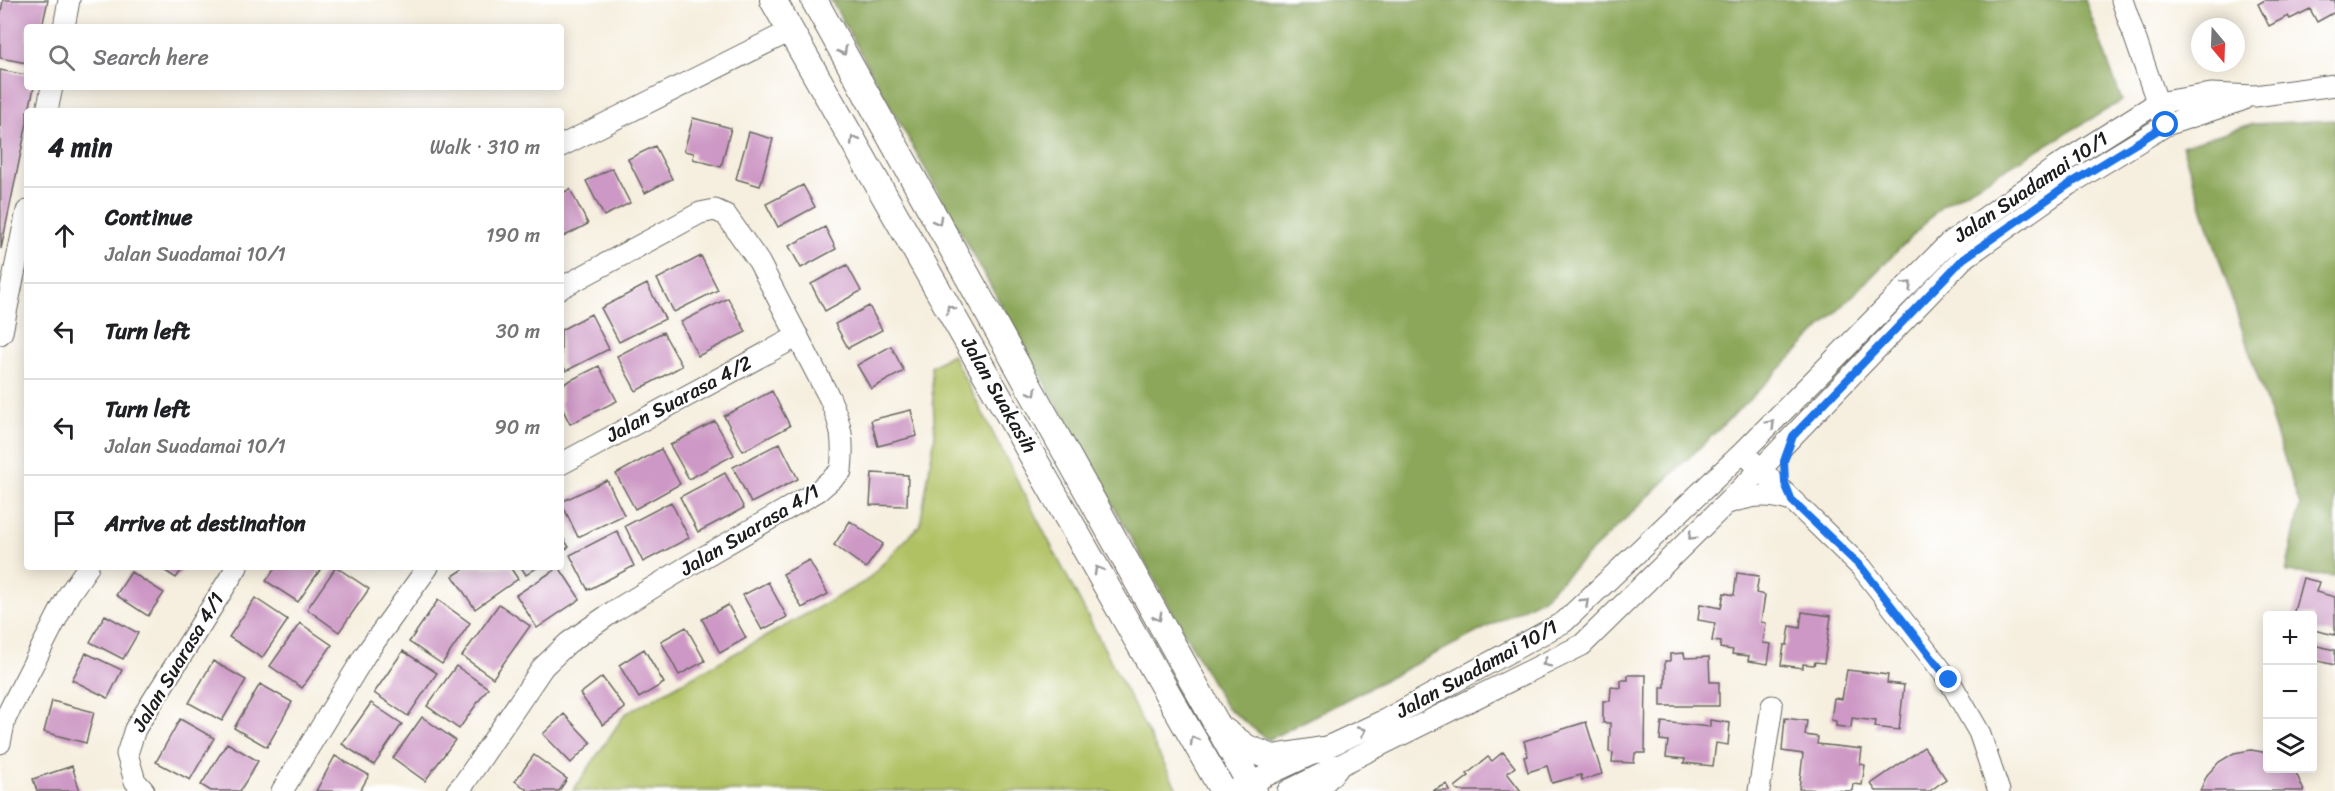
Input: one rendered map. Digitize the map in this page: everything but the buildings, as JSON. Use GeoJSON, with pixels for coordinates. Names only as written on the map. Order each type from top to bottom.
{"type":"FeatureCollection","features":[{"type":"Feature","properties":{"kind":"main road","name":"Jalan Suakasih"},"geometry":{"type":"LineString","coordinates":[[773,0],[1223,791]]}},
{"type":"Feature","properties":{"kind":"main road","name":"Jalan Suakasih"},"geometry":{"type":"LineString","coordinates":[[814,0],[1220,727],[1246,788]]}},
{"type":"Feature","properties":{"kind":"main road"},"geometry":{"type":"LineString","coordinates":[[1220,727],[1247,748],[1274,758],[1328,759],[1313,791]]}},
{"type":"Feature","properties":{"kind":"street"},"geometry":{"type":"LineString","coordinates":[[65,24],[69,0]]}},
{"type":"Feature","properties":{"kind":"street"},"geometry":{"type":"LineString","coordinates":[[2122,0],[2166,125]]}},
{"type":"Feature","properties":{"kind":"street"},"geometry":{"type":"LineString","coordinates":[[564,144],[792,30]]}},
{"type":"Feature","properties":{"kind":"street","name":"Jalan Suadamai 10/1"},"geometry":{"type":"LineString","coordinates":[[1288,791],[1328,759],[1385,720],[1564,622],[1743,452],[1948,244],[2056,167],[2157,104],[2211,94],[2255,96],[2335,86]]}},
{"type":"Feature","properties":{"kind":"street"},"geometry":{"type":"LineString","coordinates":[[48,108],[51,90]]}},
{"type":"Feature","properties":{"kind":"street","name":"Jalan Suadamai 10/1"},"geometry":{"type":"LineString","coordinates":[[1246,788],[1328,759],[1582,645],[1761,469],[1963,259],[2068,185],[2166,125],[2255,96]]}},
{"type":"Feature","properties":{"kind":"street","name":"Jalan Suarasa 4/1"},"geometry":{"type":"LineString","coordinates":[[457,791],[543,667],[568,643],[614,611],[818,491],[841,471],[844,444],[837,417],[759,262],[726,215],[715,210],[700,213],[564,286]]}},
{"type":"Feature","properties":{"kind":"street"},"geometry":{"type":"LineString","coordinates":[[0,334],[24,226]]}},
{"type":"Feature","properties":{"kind":"street","name":"Jalan Suarasa 4/2"},"geometry":{"type":"LineString","coordinates":[[564,462],[798,336]]}},
{"type":"Feature","properties":{"kind":"street"},"geometry":{"type":"LineString","coordinates":[[1792,501],[1785,483],[1784,461],[1793,436]]}},
{"type":"Feature","properties":{"kind":"street"},"geometry":{"type":"LineString","coordinates":[[1743,452],[1862,568],[1949,680],[1979,732],[1999,791]]}},
{"type":"Feature","properties":{"kind":"street"},"geometry":{"type":"LineString","coordinates":[[1725,504],[1752,495],[1776,496],[1792,501]]}},
{"type":"Feature","properties":{"kind":"street"},"geometry":{"type":"LineString","coordinates":[[0,743],[5,719],[69,594],[86,570]]}},
{"type":"Feature","properties":{"kind":"street","name":"Jalan Suarasa 4/1"},"geometry":{"type":"LineString","coordinates":[[144,791],[135,781],[127,754],[135,729],[235,570]]}},
{"type":"Feature","properties":{"kind":"street"},"geometry":{"type":"LineString","coordinates":[[282,791],[365,655],[426,570]]}},
{"type":"Feature","properties":{"kind":"street"},"geometry":{"type":"LineString","coordinates":[[1759,791],[1772,706]]}},
{"type":"Feature","properties":{"kind":"green space"},"geometry":{"type":"Polygon","coordinates":[[[831,0],[2085,0],[2122,101],[1943,205],[1749,400],[1542,599],[1268,740],[1225,706],[831,0]]]}},
{"type":"Feature","properties":{"kind":"green space"},"geometry":{"type":"Polygon","coordinates":[[[2335,120],[2335,576],[2286,572],[2300,506],[2182,146],[2251,124],[2335,120]]]}},
{"type":"Feature","properties":{"kind":"green space"},"geometry":{"type":"Polygon","coordinates":[[[952,354],[1178,791],[573,791],[625,714],[866,581],[920,525],[935,435],[931,367],[952,354]]]}},
{"type":"Feature","properties":{"kind":"route"},"geometry":{"type":"LineString","coordinates":[[1949,680],[1862,568],[1792,501],[1785,483],[1784,461],[1793,436],[1963,259],[2068,185],[2166,125]]}}]}
